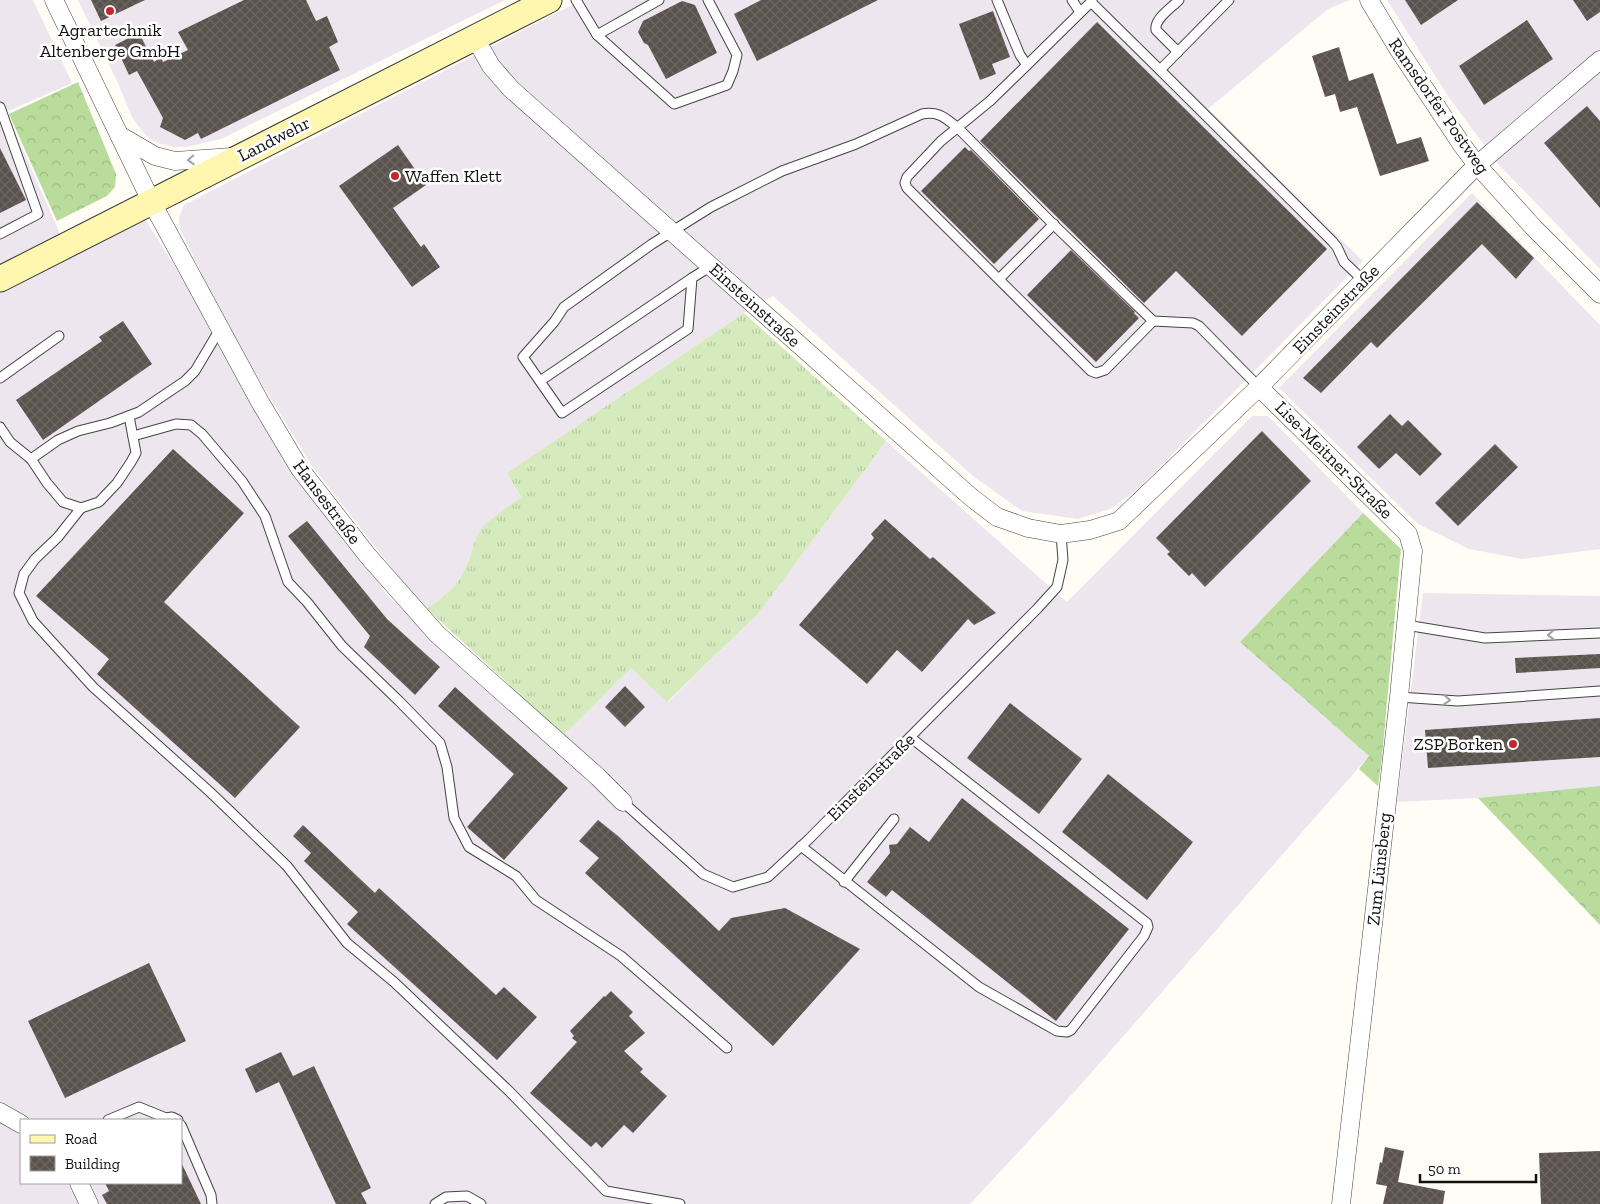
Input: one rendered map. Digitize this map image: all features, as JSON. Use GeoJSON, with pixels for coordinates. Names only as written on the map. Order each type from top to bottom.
{"type":"FeatureCollection","features":[{"type":"Feature","properties":{"kind":"main road","name":"Landwehr"},"geometry":{"type":"LineString","coordinates":[[0,279],[549,0]]}},
{"type":"Feature","properties":{"kind":"street","name":"Hansestraße"},"geometry":{"type":"LineString","coordinates":[[54,0],[152,201],[260,402],[300,469],[368,556],[438,634],[598,777],[623,802]]}},
{"type":"Feature","properties":{"kind":"street","name":"Ramsdorfer Postweg"},"geometry":{"type":"LineString","coordinates":[[1369,0],[1404,58],[1477,165],[1534,228],[1600,294]]}},
{"type":"Feature","properties":{"kind":"street","name":"Einsteinstraße"},"geometry":{"type":"LineString","coordinates":[[475,38],[491,66],[512,88],[972,498],[997,517],[1028,528],[1061,534],[1090,530],[1119,521],[1259,387],[1477,165],[1600,60]]}},
{"type":"Feature","properties":{"kind":"street"},"geometry":{"type":"LineString","coordinates":[[119,135],[155,156],[175,161],[240,157]]}},
{"type":"Feature","properties":{"kind":"street","name":"Lise-Meitner-Straße"},"geometry":{"type":"LineString","coordinates":[[1259,387],[1408,534]]}},
{"type":"Feature","properties":{"kind":"street","name":"Zum Lünsberg"},"geometry":{"type":"LineString","coordinates":[[1341,1204],[1399,697],[1413,551],[1408,534]]}},
{"type":"Feature","properties":{"kind":"street"},"geometry":{"type":"LineString","coordinates":[[0,1112],[20,1123]]}},
{"type":"Feature","properties":{"kind":"street"},"geometry":{"type":"LineString","coordinates":[[79,1184],[89,1204]]}},
{"type":"Feature","properties":{"kind":"lane"},"geometry":{"type":"LineString","coordinates":[[576,0],[597,35],[674,104],[726,85],[733,71],[737,55],[708,0]]}},
{"type":"Feature","properties":{"kind":"lane"},"geometry":{"type":"LineString","coordinates":[[597,35],[659,0]]}},
{"type":"Feature","properties":{"kind":"lane"},"geometry":{"type":"LineString","coordinates":[[997,0],[1020,54],[1027,65]]}},
{"type":"Feature","properties":{"kind":"lane"},"geometry":{"type":"LineString","coordinates":[[1072,0],[1080,12]]}},
{"type":"Feature","properties":{"kind":"lane"},"geometry":{"type":"LineString","coordinates":[[1178,52],[1156,30],[1156,26],[1158,21],[1179,0]]}},
{"type":"Feature","properties":{"kind":"lane"},"geometry":{"type":"LineString","coordinates":[[1160,70],[1229,0]]}},
{"type":"Feature","properties":{"kind":"lane"},"geometry":{"type":"LineString","coordinates":[[1153,321],[1104,370],[1096,373],[907,188],[905,183],[912,171],[942,141],[990,101],[1092,1],[1332,241],[1344,262],[1364,281]]}},
{"type":"Feature","properties":{"kind":"lane"},"geometry":{"type":"LineString","coordinates":[[0,107],[38,214],[0,234]]}},
{"type":"Feature","properties":{"kind":"lane"},"geometry":{"type":"LineString","coordinates":[[692,278],[688,328],[562,413],[522,357],[554,322],[564,307],[672,231],[711,207],[782,171],[856,144],[922,114],[932,112],[941,115],[957,128],[1153,321],[1192,323],[1199,326],[1259,387]]}},
{"type":"Feature","properties":{"kind":"lane"},"geometry":{"type":"LineString","coordinates":[[999,279],[1054,224]]}},
{"type":"Feature","properties":{"kind":"lane"},"geometry":{"type":"LineString","coordinates":[[540,381],[711,266]]}},
{"type":"Feature","properties":{"kind":"lane"},"geometry":{"type":"LineString","coordinates":[[31,459],[58,440],[78,431],[110,423],[139,412],[185,381],[196,371],[220,329]]}},
{"type":"Feature","properties":{"kind":"lane"},"geometry":{"type":"LineString","coordinates":[[0,378],[59,336]]}},
{"type":"Feature","properties":{"kind":"lane"},"geometry":{"type":"LineString","coordinates":[[129,416],[136,452],[131,462],[99,502],[81,508],[58,537],[35,559],[24,574],[19,592],[33,621],[93,687],[210,792],[288,866],[347,943],[394,982],[480,1064],[606,1191],[680,1204]]}},
{"type":"Feature","properties":{"kind":"lane"},"geometry":{"type":"LineString","coordinates":[[133,436],[176,424],[191,425],[202,434],[242,481],[265,516],[288,582],[307,602],[342,646],[440,743],[447,767],[454,818],[469,847],[516,876],[536,900],[620,956],[727,1048]]}},
{"type":"Feature","properties":{"kind":"lane"},"geometry":{"type":"LineString","coordinates":[[0,427],[10,442],[31,459],[63,502],[81,508]]}},
{"type":"Feature","properties":{"kind":"lane","name":"Einsteinstraße"},"geometry":{"type":"LineString","coordinates":[[623,802],[703,874],[733,887],[768,877],[1058,587],[1063,560],[1061,534]]}},
{"type":"Feature","properties":{"kind":"lane"},"geometry":{"type":"LineString","coordinates":[[1406,625],[1485,638],[1600,634]]}},
{"type":"Feature","properties":{"kind":"lane"},"geometry":{"type":"LineString","coordinates":[[1399,697],[1458,701],[1600,691]]}},
{"type":"Feature","properties":{"kind":"lane"},"geometry":{"type":"LineString","coordinates":[[801,846],[844,882],[979,987],[1057,1031],[1071,1030],[1076,1025],[1148,927],[1144,921],[910,737]]}},
{"type":"Feature","properties":{"kind":"lane"},"geometry":{"type":"LineString","coordinates":[[844,882],[894,819]]}},
{"type":"Feature","properties":{"kind":"lane"},"geometry":{"type":"LineString","coordinates":[[110,1119],[139,1107],[166,1118],[172,1117],[176,1119]]}},
{"type":"Feature","properties":{"kind":"lane"},"geometry":{"type":"LineString","coordinates":[[182,1127],[211,1196],[212,1204]]}},
{"type":"Feature","properties":{"kind":"lane"},"geometry":{"type":"LineString","coordinates":[[435,1204],[446,1197],[467,1196],[481,1204]]}},
{"type":"Feature","properties":{"kind":"shaded area"},"geometry":{"type":"Polygon","coordinates":[[[0,0],[33,0],[72,83],[6,112],[70,256],[145,219],[309,481],[387,595],[551,748],[631,668],[668,702],[759,613],[886,441],[1067,602],[1252,416],[1268,416],[1363,513],[1240,642],[1369,756],[1076,1090],[970,1204],[0,1204],[0,0]]]}},
{"type":"Feature","properties":{"kind":"shaded area"},"geometry":{"type":"Polygon","coordinates":[[[78,0],[505,0],[221,139],[186,147],[174,147],[158,143],[149,138],[132,117],[78,0]]]}},
{"type":"Feature","properties":{"kind":"shaded area"},"geometry":{"type":"Polygon","coordinates":[[[582,0],[1350,0],[1328,9],[1208,109],[1363,261],[1136,491],[1110,509],[1078,519],[1022,511],[973,476],[773,296],[744,313],[507,473],[521,497],[483,528],[460,580],[448,593],[427,609],[403,582],[312,466],[228,328],[180,229],[179,218],[184,205],[582,0]]]}},
{"type":"Feature","properties":{"kind":"shaded area"},"geometry":{"type":"Polygon","coordinates":[[[1387,0],[1600,0],[1600,269],[1499,165],[1450,99],[1387,0]]]}},
{"type":"Feature","properties":{"kind":"shaded area"},"geometry":{"type":"Polygon","coordinates":[[[1472,193],[1600,325],[1600,549],[1522,559],[1469,549],[1418,524],[1279,388],[1472,193]]]}},
{"type":"Feature","properties":{"kind":"shaded area"},"geometry":{"type":"Polygon","coordinates":[[[1423,593],[1600,596],[1600,786],[1478,798],[1397,802],[1423,593]]]}},
{"type":"Feature","properties":{"kind":"green space"},"geometry":{"type":"Polygon","coordinates":[[[78,82],[116,174],[115,187],[107,196],[57,221],[9,114],[78,82]]]}},
{"type":"Feature","properties":{"kind":"green space"},"geometry":{"type":"Polygon","coordinates":[[[744,313],[886,441],[759,613],[667,702],[631,668],[564,735],[427,609],[457,583],[482,528],[521,497],[507,473],[744,313]]]}},
{"type":"Feature","properties":{"kind":"green space"},"geometry":{"type":"Polygon","coordinates":[[[1363,513],[1401,549],[1378,786],[1359,769],[1369,756],[1240,642],[1363,513]]]}},
{"type":"Feature","properties":{"kind":"green space"},"geometry":{"type":"Polygon","coordinates":[[[1600,786],[1600,925],[1478,798],[1600,786]]]}},
{"type":"Feature","properties":{"kind":"building","name":"Agrartechnik Altenberge GmbH"},"geometry":{"type":"Polygon","coordinates":[[[91,0],[145,0],[101,21],[91,0]]]}},
{"type":"Feature","properties":{"kind":"building"},"geometry":{"type":"Polygon","coordinates":[[[244,0],[306,0],[316,21],[327,16],[338,42],[329,47],[340,70],[201,139],[198,133],[185,140],[160,127],[163,118],[137,71],[129,75],[115,45],[139,33],[154,62],[161,57],[163,62],[188,50],[178,32],[244,0]]]}},
{"type":"Feature","properties":{"kind":"building"},"geometry":{"type":"Polygon","coordinates":[[[761,0],[878,0],[757,61],[734,14],[761,0]]]}},
{"type":"Feature","properties":{"kind":"building"},"geometry":{"type":"Polygon","coordinates":[[[1405,0],[1458,0],[1421,25],[1405,0]]]}},
{"type":"Feature","properties":{"kind":"building"},"geometry":{"type":"Polygon","coordinates":[[[1573,0],[1600,0],[1600,12],[1587,21],[1573,0]]]}},
{"type":"Feature","properties":{"kind":"building"},"geometry":{"type":"Polygon","coordinates":[[[682,1],[695,5],[717,53],[666,79],[648,45],[644,43],[638,32],[643,21],[682,1]]]}},
{"type":"Feature","properties":{"kind":"building"},"geometry":{"type":"Polygon","coordinates":[[[993,11],[1010,57],[992,64],[996,74],[980,80],[959,24],[993,11]]]}},
{"type":"Feature","properties":{"kind":"building"},"geometry":{"type":"Polygon","coordinates":[[[1527,20],[1553,59],[1484,105],[1459,66],[1527,20]]]}},
{"type":"Feature","properties":{"kind":"building"},"geometry":{"type":"Polygon","coordinates":[[[1097,22],[1327,249],[1242,336],[1176,271],[1144,303],[980,141],[1097,22]]]}},
{"type":"Feature","properties":{"kind":"building"},"geometry":{"type":"Polygon","coordinates":[[[1339,47],[1349,81],[1373,73],[1397,144],[1421,137],[1429,161],[1380,176],[1357,107],[1340,112],[1335,94],[1325,97],[1312,56],[1339,47]]]}},
{"type":"Feature","properties":{"kind":"building"},"geometry":{"type":"Polygon","coordinates":[[[1587,106],[1600,121],[1600,208],[1544,143],[1587,106]]]}},
{"type":"Feature","properties":{"kind":"building"},"geometry":{"type":"Polygon","coordinates":[[[398,145],[426,185],[393,208],[421,247],[424,244],[440,267],[412,287],[339,186],[398,145]]]}},
{"type":"Feature","properties":{"kind":"building"},"geometry":{"type":"Polygon","coordinates":[[[965,147],[969,151],[971,150],[1039,219],[994,264],[921,191],[965,147]]]}},
{"type":"Feature","properties":{"kind":"building"},"geometry":{"type":"Polygon","coordinates":[[[0,148],[26,200],[0,213],[0,148]]]}},
{"type":"Feature","properties":{"kind":"building"},"geometry":{"type":"Polygon","coordinates":[[[1477,202],[1534,258],[1516,279],[1482,244],[1377,348],[1371,342],[1321,393],[1303,378],[1477,202]]]}},
{"type":"Feature","properties":{"kind":"building"},"geometry":{"type":"Polygon","coordinates":[[[1071,250],[1139,318],[1096,362],[1027,295],[1071,250]]]}},
{"type":"Feature","properties":{"kind":"building"},"geometry":{"type":"Polygon","coordinates":[[[123,321],[152,364],[43,440],[16,400],[102,341],[99,337],[123,321]]]}},
{"type":"Feature","properties":{"kind":"building"},"geometry":{"type":"Polygon","coordinates":[[[1390,414],[1402,426],[1408,420],[1442,454],[1420,476],[1396,453],[1379,469],[1357,447],[1390,414]]]}},
{"type":"Feature","properties":{"kind":"building"},"geometry":{"type":"Polygon","coordinates":[[[1262,431],[1311,481],[1205,587],[1192,573],[1189,576],[1167,554],[1170,552],[1156,538],[1262,431]]]}},
{"type":"Feature","properties":{"kind":"building"},"geometry":{"type":"Polygon","coordinates":[[[1495,444],[1518,467],[1458,526],[1435,503],[1495,444]]]}},
{"type":"Feature","properties":{"kind":"building"},"geometry":{"type":"Polygon","coordinates":[[[173,449],[244,513],[164,602],[300,727],[235,798],[97,674],[109,659],[36,596],[173,449]]]}},
{"type":"Feature","properties":{"kind":"building"},"geometry":{"type":"Polygon","coordinates":[[[885,519],[930,559],[933,557],[996,613],[974,625],[968,619],[922,672],[897,650],[867,684],[799,625],[874,538],[871,534],[885,519]]]}},
{"type":"Feature","properties":{"kind":"building"},"geometry":{"type":"Polygon","coordinates":[[[307,521],[387,619],[440,667],[415,695],[364,647],[370,636],[288,536],[307,521]]]}},
{"type":"Feature","properties":{"kind":"building"},"geometry":{"type":"Polygon","coordinates":[[[1600,654],[1600,668],[1516,673],[1515,658],[1600,654]]]}},
{"type":"Feature","properties":{"kind":"building"},"geometry":{"type":"Polygon","coordinates":[[[625,686],[645,707],[625,727],[605,707],[625,686]]]}},
{"type":"Feature","properties":{"kind":"building"},"geometry":{"type":"Polygon","coordinates":[[[455,687],[568,788],[504,860],[467,827],[514,774],[438,706],[455,687]]]}},
{"type":"Feature","properties":{"kind":"building"},"geometry":{"type":"Polygon","coordinates":[[[1010,703],[1082,759],[1039,814],[967,758],[1010,703]]]}},
{"type":"Feature","properties":{"kind":"building","name":"ZSP Borken"},"geometry":{"type":"Polygon","coordinates":[[[1600,718],[1600,757],[1428,768],[1425,730],[1600,718]]]}},
{"type":"Feature","properties":{"kind":"building"},"geometry":{"type":"Polygon","coordinates":[[[1108,774],[1193,842],[1147,900],[1062,832],[1108,774]]]}},
{"type":"Feature","properties":{"kind":"building"},"geometry":{"type":"Polygon","coordinates":[[[962,798],[1129,929],[1056,1021],[892,890],[886,897],[867,882],[890,853],[889,845],[897,844],[910,827],[929,842],[962,798]]]}},
{"type":"Feature","properties":{"kind":"building"},"geometry":{"type":"Polygon","coordinates":[[[598,820],[618,836],[719,931],[731,918],[785,908],[860,949],[773,1046],[585,873],[599,858],[579,841],[598,820]]]}},
{"type":"Feature","properties":{"kind":"building"},"geometry":{"type":"Polygon","coordinates":[[[303,825],[375,893],[379,888],[496,995],[504,987],[537,1017],[497,1060],[347,924],[358,912],[304,861],[311,853],[293,836],[303,825]]]}},
{"type":"Feature","properties":{"kind":"building"},"geometry":{"type":"Polygon","coordinates":[[[149,963],[186,1041],[65,1098],[28,1021],[149,963]]]}},
{"type":"Feature","properties":{"kind":"building"},"geometry":{"type":"Polygon","coordinates":[[[611,991],[633,1012],[629,1016],[645,1033],[624,1051],[643,1069],[640,1072],[667,1096],[633,1133],[624,1125],[602,1148],[596,1142],[591,1147],[530,1093],[577,1042],[572,1038],[574,1036],[570,1031],[611,991]]]}},
{"type":"Feature","properties":{"kind":"building"},"geometry":{"type":"Polygon","coordinates":[[[281,1052],[293,1076],[314,1066],[371,1188],[361,1193],[367,1204],[336,1204],[279,1082],[256,1093],[245,1069],[281,1052]]]}},
{"type":"Feature","properties":{"kind":"building"},"geometry":{"type":"Polygon","coordinates":[[[1385,1147],[1404,1151],[1398,1182],[1445,1191],[1443,1204],[1383,1204],[1387,1186],[1376,1184],[1385,1147]]]}},
{"type":"Feature","properties":{"kind":"building"},"geometry":{"type":"Polygon","coordinates":[[[1600,1151],[1600,1204],[1541,1204],[1539,1153],[1600,1151]]]}},
{"type":"Feature","properties":{"kind":"building"},"geometry":{"type":"Polygon","coordinates":[[[182,1164],[201,1204],[107,1204],[102,1195],[109,1191],[106,1184],[182,1184],[182,1164]]]}},
{"type":"Feature","properties":{"kind":"place","name":"Agrartechnik Altenberge GmbH"},"geometry":{"type":"Point","coordinates":[110,11]}},
{"type":"Feature","properties":{"kind":"place","name":"Waffen Klett"},"geometry":{"type":"Point","coordinates":[395,176]}},
{"type":"Feature","properties":{"kind":"place","name":"ZSP Borken"},"geometry":{"type":"Point","coordinates":[1513,744]}}]}
